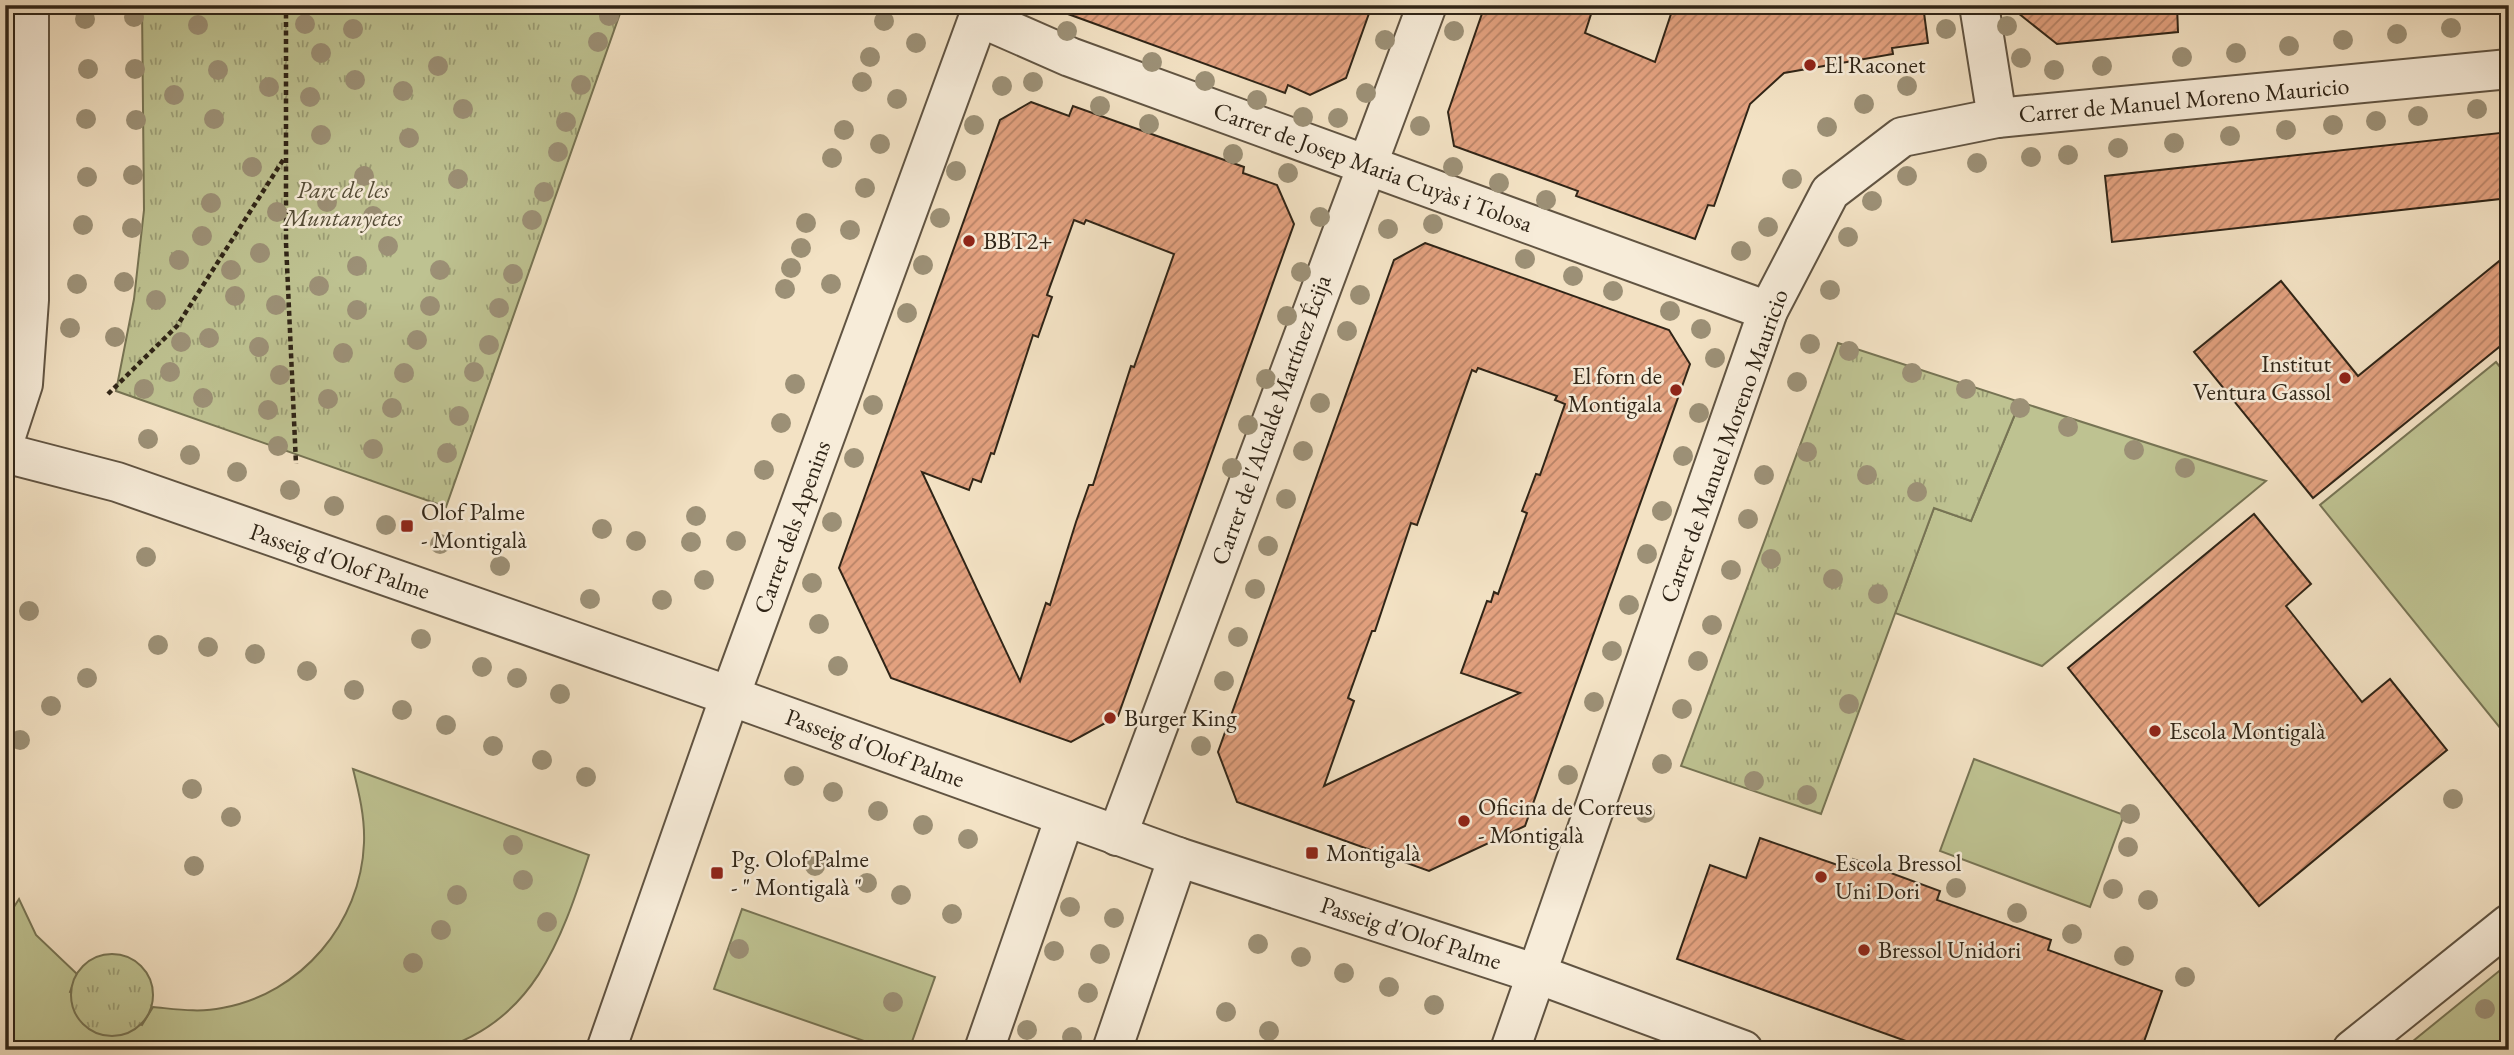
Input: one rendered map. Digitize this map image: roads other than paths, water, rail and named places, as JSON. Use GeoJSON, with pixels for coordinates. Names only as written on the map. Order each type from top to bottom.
{"type":"FeatureCollection","features":[{"type":"Feature","properties":{"kind":"street"},"geometry":{"type":"LineString","coordinates":[[5,439],[23,384],[17,299],[29,5]]}},
{"type":"Feature","properties":{"kind":"street","name":"Carrer de l'Alcalde Martínez Écija"},"geometry":{"type":"LineString","coordinates":[[1117,836],[1330,260],[1369,167],[1427,5]]}},
{"type":"Feature","properties":{"kind":"street"},"geometry":{"type":"LineString","coordinates":[[1979,5],[1997,118]]}},
{"type":"Feature","properties":{"kind":"street","name":"Carrer de Josep Maria Cuyàs i Tolosa"},"geometry":{"type":"LineString","coordinates":[[981,11],[1070,57],[1768,311]]}},
{"type":"Feature","properties":{"kind":"street","name":"Carrer dels Apenins"},"geometry":{"type":"LineString","coordinates":[[606,1050],[730,696],[981,11]]}},
{"type":"Feature","properties":{"kind":"street","name":"Carrer de Manuel Moreno Mauricio"},"geometry":{"type":"LineString","coordinates":[[1510,1050],[1768,311],[1830,192],[1902,137],[1997,118],[2509,69]]}},
{"type":"Feature","properties":{"kind":"street","name":"Passeig d'Olof Palme"},"geometry":{"type":"LineString","coordinates":[[5,453],[89,472],[730,696],[1117,836],[1537,974],[1743,1050]]}},
{"type":"Feature","properties":{"kind":"street"},"geometry":{"type":"LineString","coordinates":[[984,1050],[1065,817]]}},
{"type":"Feature","properties":{"kind":"street"},"geometry":{"type":"LineString","coordinates":[[1112,1050],[1178,857]]}},
{"type":"Feature","properties":{"kind":"street"},"geometry":{"type":"LineString","coordinates":[[2352,1050],[2509,924]]}},
{"type":"Feature","properties":{"kind":"place","name":"El Raconet"},"geometry":{"type":"Point","coordinates":[1810,65]}},
{"type":"Feature","properties":{"kind":"place","name":"BBT2+"},"geometry":{"type":"Point","coordinates":[969,241]}},
{"type":"Feature","properties":{"kind":"place","name":"Institut Ventura Gassol"},"geometry":{"type":"Point","coordinates":[2345,378]}},
{"type":"Feature","properties":{"kind":"place","name":"El forn de Montigala"},"geometry":{"type":"Point","coordinates":[1676,390]}},
{"type":"Feature","properties":{"kind":"place","name":"Olof Palme - Montigalà"},"geometry":{"type":"Point","coordinates":[407,526]}},
{"type":"Feature","properties":{"kind":"place","name":"Burger King"},"geometry":{"type":"Point","coordinates":[1110,718]}},
{"type":"Feature","properties":{"kind":"place","name":"Escola Montigalà"},"geometry":{"type":"Point","coordinates":[2155,731]}},
{"type":"Feature","properties":{"kind":"place","name":"Oficina de Correus - Montigalà"},"geometry":{"type":"Point","coordinates":[1464,821]}},
{"type":"Feature","properties":{"kind":"place","name":"Montigalà"},"geometry":{"type":"Point","coordinates":[1312,853]}},
{"type":"Feature","properties":{"kind":"place","name":"Pg. Olof Palme - \" Montigalà \""},"geometry":{"type":"Point","coordinates":[717,873]}},
{"type":"Feature","properties":{"kind":"place","name":"Escola Bressol Uni Dori"},"geometry":{"type":"Point","coordinates":[1821,877]}},
{"type":"Feature","properties":{"kind":"place","name":"Bressol Unidori"},"geometry":{"type":"Point","coordinates":[1864,950]}},
{"type":"Feature","properties":{"kind":"park label","name":"Parc de les Muntanyetes"},"geometry":{"type":"Point","coordinates":[343,204]}}]}
